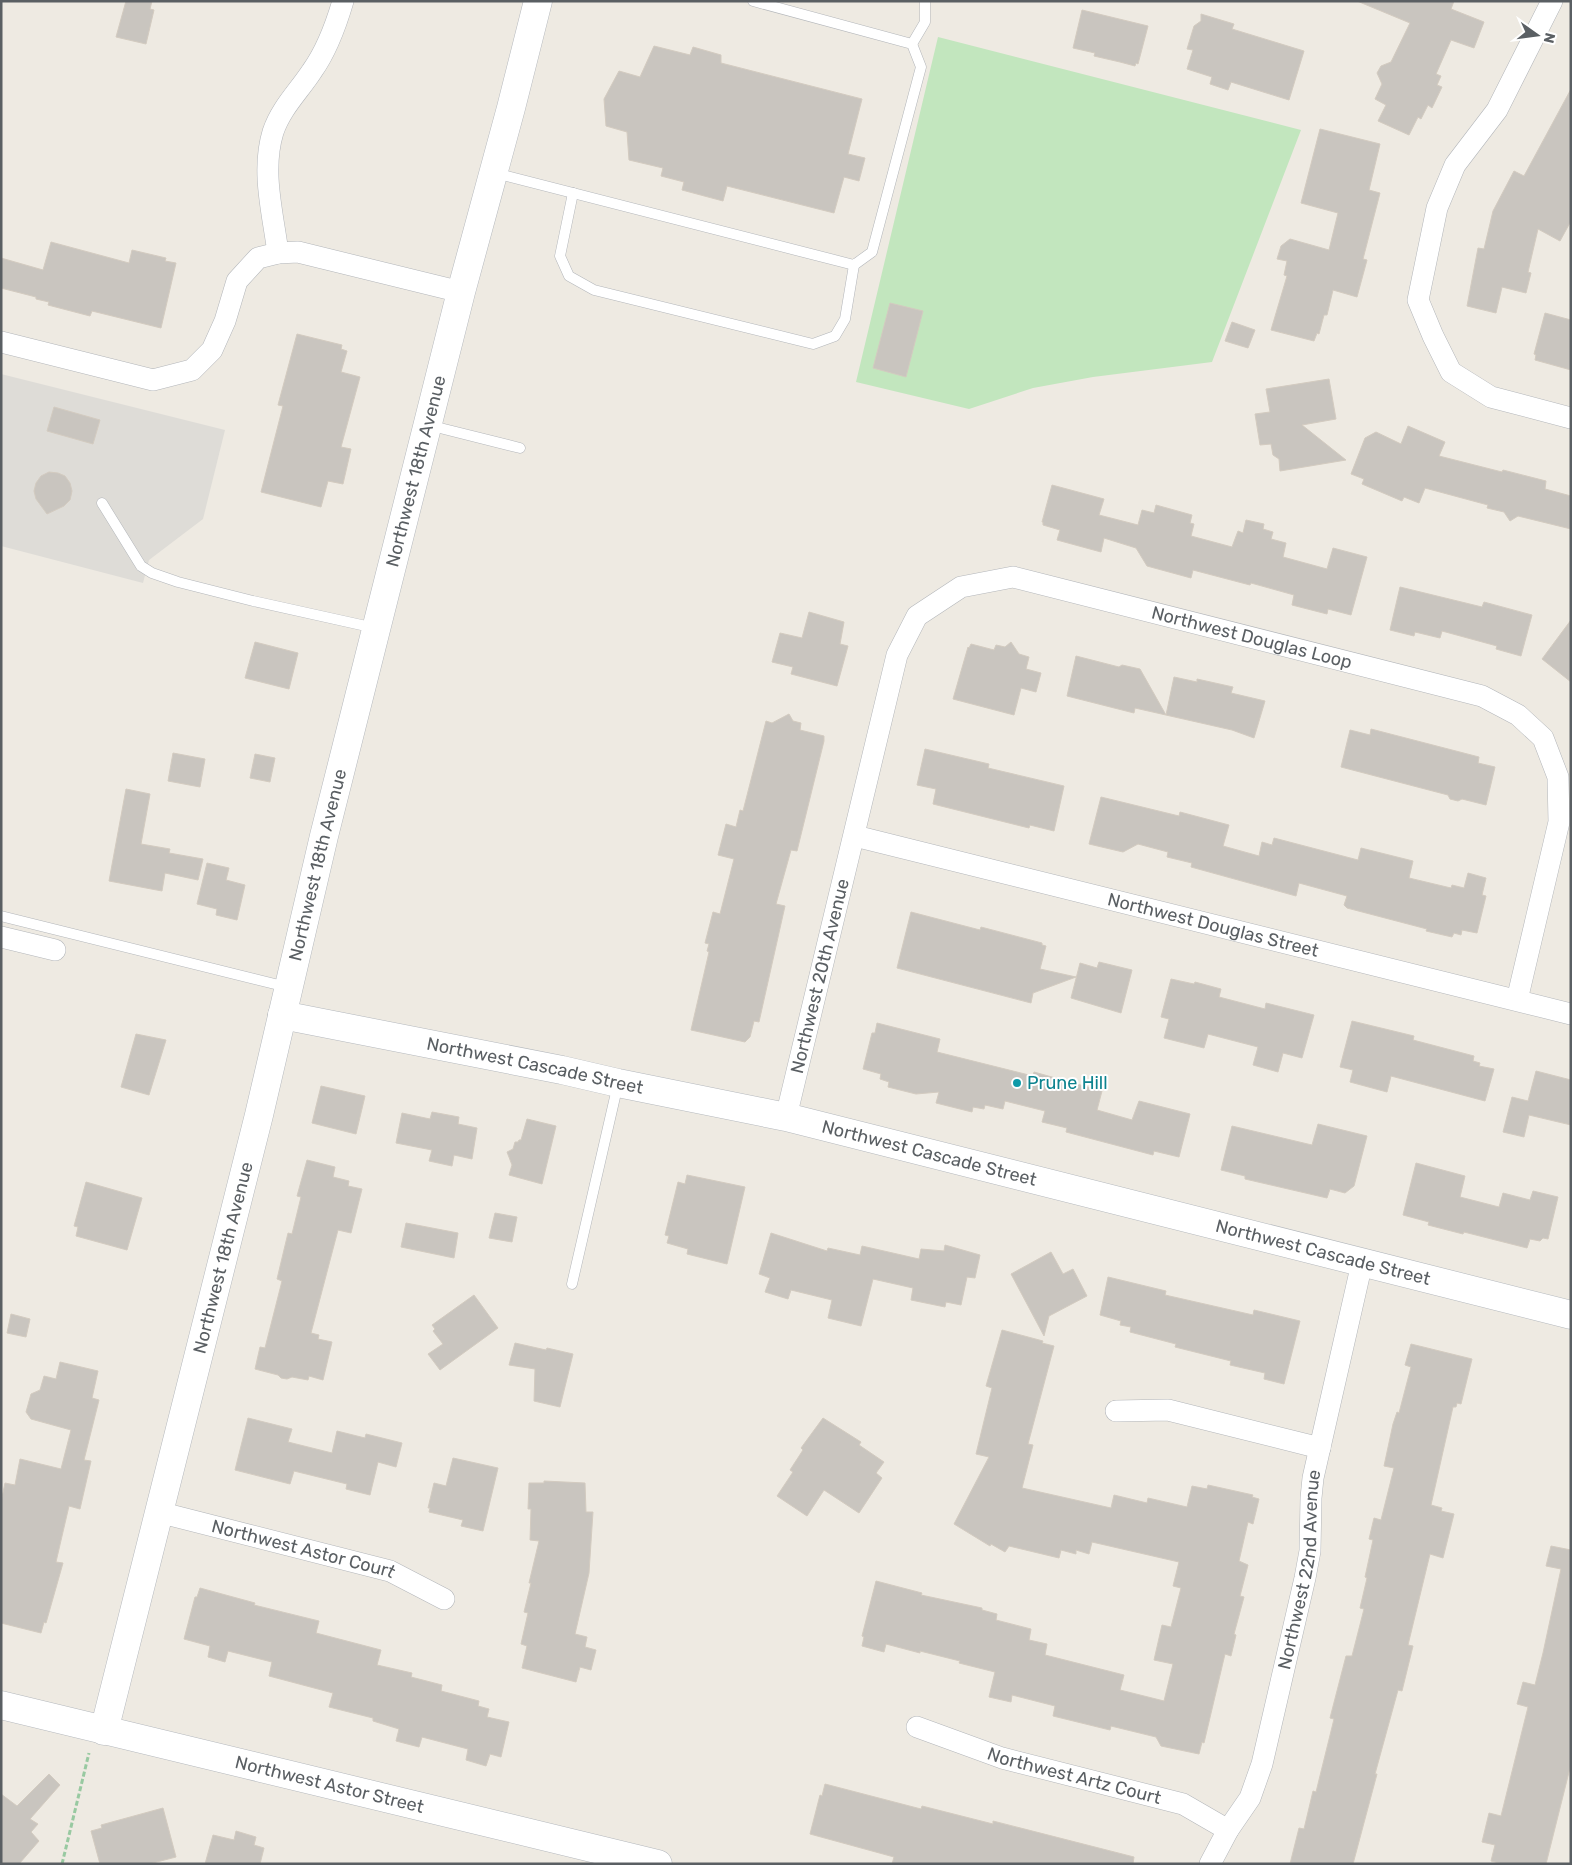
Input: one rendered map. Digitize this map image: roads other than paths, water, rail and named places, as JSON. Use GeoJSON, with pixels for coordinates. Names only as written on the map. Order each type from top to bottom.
{"type":"FeatureCollection","features":[{"type":"Feature","properties":{"kind":"street"},"geometry":{"type":"LineString","coordinates":[[278,253],[267,162],[273,132],[281,114],[314,70],[326,46],[343,1]]}},
{"type":"Feature","properties":{"kind":"street","name":"Northwest 18th Avenue"},"geometry":{"type":"LineString","coordinates":[[100,1730],[158,1512],[427,425],[538,1]]}},
{"type":"Feature","properties":{"kind":"street"},"geometry":{"type":"LineString","coordinates":[[1552,1],[1498,110],[1455,165],[1437,208],[1418,300],[1451,372],[1491,397],[1571,418]]}},
{"type":"Feature","properties":{"kind":"street"},"geometry":{"type":"LineString","coordinates":[[1,342],[153,380],[192,370],[212,350],[237,281],[258,258],[278,253],[298,252],[462,292]]}},
{"type":"Feature","properties":{"kind":"street","name":"Northwest Douglas Loop"},"geometry":{"type":"LineString","coordinates":[[855,836],[897,655],[917,616],[961,587],[1013,577],[1482,696],[1518,715],[1543,738],[1558,777],[1559,822],[1517,1000]]}},
{"type":"Feature","properties":{"kind":"street","name":"Northwest Douglas Street"},"geometry":{"type":"LineString","coordinates":[[855,836],[1571,1014]]}},
{"type":"Feature","properties":{"kind":"street","name":"Northwest 20th Avenue"},"geometry":{"type":"LineString","coordinates":[[786,1116],[855,836]]}},
{"type":"Feature","properties":{"kind":"street"},"geometry":{"type":"LineString","coordinates":[[1,936],[55,950]]}},
{"type":"Feature","properties":{"kind":"street","name":"Northwest Cascade Street"},"geometry":{"type":"LineString","coordinates":[[282,1015],[562,1070],[618,1084],[786,1116],[1571,1315]]}},
{"type":"Feature","properties":{"kind":"street","name":"Northwest 22nd Avenue"},"geometry":{"type":"LineString","coordinates":[[1210,1864],[1228,1830],[1250,1798],[1262,1764],[1309,1560],[1311,1498],[1320,1448],[1362,1263]]}},
{"type":"Feature","properties":{"kind":"street"},"geometry":{"type":"LineString","coordinates":[[1116,1411],[1168,1410],[1320,1448]]}},
{"type":"Feature","properties":{"kind":"street","name":"Northwest Astor Court"},"geometry":{"type":"LineString","coordinates":[[158,1512],[390,1571],[444,1600]]}},
{"type":"Feature","properties":{"kind":"street","name":"Northwest Astor Street"},"geometry":{"type":"LineString","coordinates":[[1,1705],[616,1859],[658,1864]]}},
{"type":"Feature","properties":{"kind":"street","name":"Northwest Artz Court"},"geometry":{"type":"LineString","coordinates":[[917,1727],[1002,1758],[1183,1804],[1228,1830]]}},
{"type":"Feature","properties":{"kind":"lane"},"geometry":{"type":"LineString","coordinates":[[753,1],[912,44]]}},
{"type":"Feature","properties":{"kind":"lane"},"geometry":{"type":"LineString","coordinates":[[912,44],[925,22],[925,1]]}},
{"type":"Feature","properties":{"kind":"lane"},"geometry":{"type":"LineString","coordinates":[[573,193],[560,256],[569,276],[594,290],[813,344],[835,336],[845,319],[854,265],[872,252],[921,67],[912,44]]}},
{"type":"Feature","properties":{"kind":"lane"},"geometry":{"type":"LineString","coordinates":[[494,173],[854,265]]}},
{"type":"Feature","properties":{"kind":"lane"},"geometry":{"type":"LineString","coordinates":[[427,425],[520,448]]}},
{"type":"Feature","properties":{"kind":"lane"},"geometry":{"type":"LineString","coordinates":[[102,504],[141,566],[152,574],[253,601],[376,628]]}},
{"type":"Feature","properties":{"kind":"lane"},"geometry":{"type":"LineString","coordinates":[[1,916],[288,987]]}},
{"type":"Feature","properties":{"kind":"lane"},"geometry":{"type":"LineString","coordinates":[[572,1284],[618,1084]]}},
{"type":"Feature","properties":{"kind":"place","name":"Prune Hill"},"geometry":{"type":"Point","coordinates":[1017,1083]}}]}
